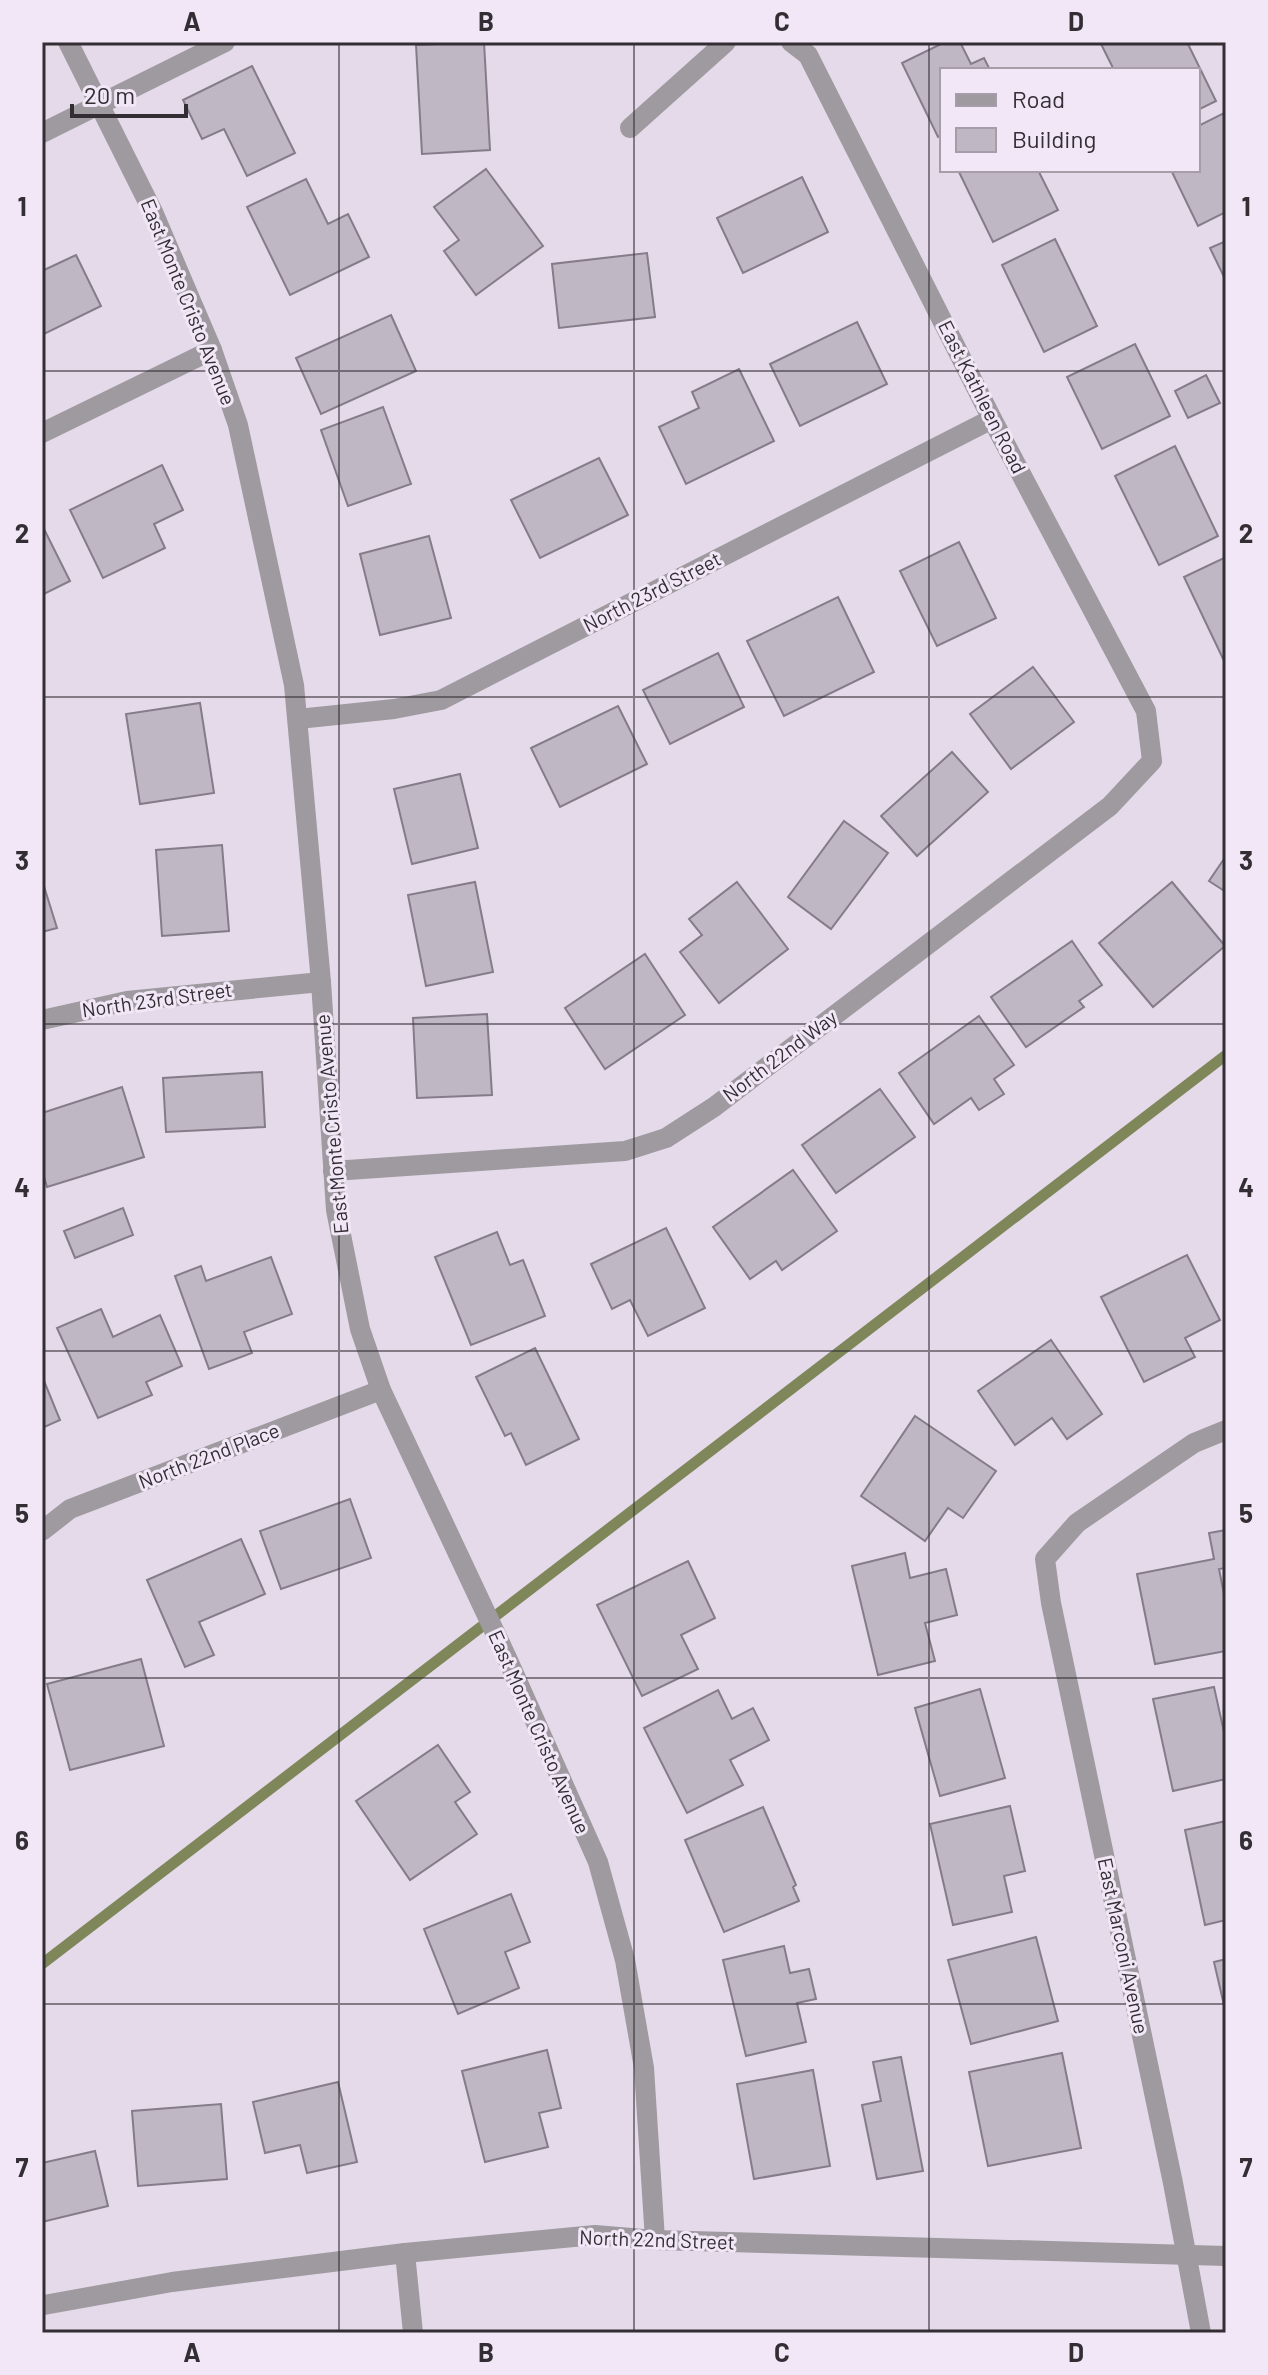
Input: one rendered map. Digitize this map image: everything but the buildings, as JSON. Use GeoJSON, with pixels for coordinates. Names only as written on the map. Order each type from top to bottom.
{"type":"FeatureCollection","features":[{"type":"Feature","properties":{"kind":"street","name":"East Monte Cristo Avenue"},"geometry":{"type":"LineString","coordinates":[[68,42],[153,212],[212,350],[238,425],[294,685],[321,982],[336,1210],[360,1329],[381,1390],[507,1658],[598,1862],[625,1960],[644,2068],[655,2240]]}},
{"type":"Feature","properties":{"kind":"street"},"geometry":{"type":"LineString","coordinates":[[42,133],[225,42]]}},
{"type":"Feature","properties":{"kind":"street"},"geometry":{"type":"LineString","coordinates":[[630,128],[726,42]]}},
{"type":"Feature","properties":{"kind":"street","name":"East Kathleen Road"},"geometry":{"type":"LineString","coordinates":[[791,42],[808,55],[992,419],[1146,711],[1152,761]]}},
{"type":"Feature","properties":{"kind":"street"},"geometry":{"type":"LineString","coordinates":[[42,433],[212,350]]}},
{"type":"Feature","properties":{"kind":"street","name":"North 23rd Street"},"geometry":{"type":"LineString","coordinates":[[298,719],[394,709],[441,700],[992,419]]}},
{"type":"Feature","properties":{"kind":"street","name":"North 22nd Way"},"geometry":{"type":"LineString","coordinates":[[333,1171],[625,1151],[666,1138],[714,1107],[1110,806],[1152,761]]}},
{"type":"Feature","properties":{"kind":"street","name":"North 23rd Street"},"geometry":{"type":"LineString","coordinates":[[42,1020],[127,1001],[321,982]]}},
{"type":"Feature","properties":{"kind":"street","name":"North 22nd Place"},"geometry":{"type":"LineString","coordinates":[[42,1531],[70,1509],[381,1390]]}},
{"type":"Feature","properties":{"kind":"street","name":"East Marconi Avenue"},"geometry":{"type":"LineString","coordinates":[[1201,2333],[1051,1603],[1045,1559],[1077,1523],[1194,1443],[1226,1430]]}},
{"type":"Feature","properties":{"kind":"street","name":"North 22nd Street"},"geometry":{"type":"LineString","coordinates":[[44,2305],[172,2282],[405,2253],[595,2235],[655,2240],[1226,2256]]}},
{"type":"Feature","properties":{"kind":"street"},"geometry":{"type":"LineString","coordinates":[[405,2253],[413,2333]]}},
{"type":"Feature","properties":{"kind":"waterway"},"geometry":{"type":"LineString","coordinates":[[42,1964],[1226,1055]]}}]}
